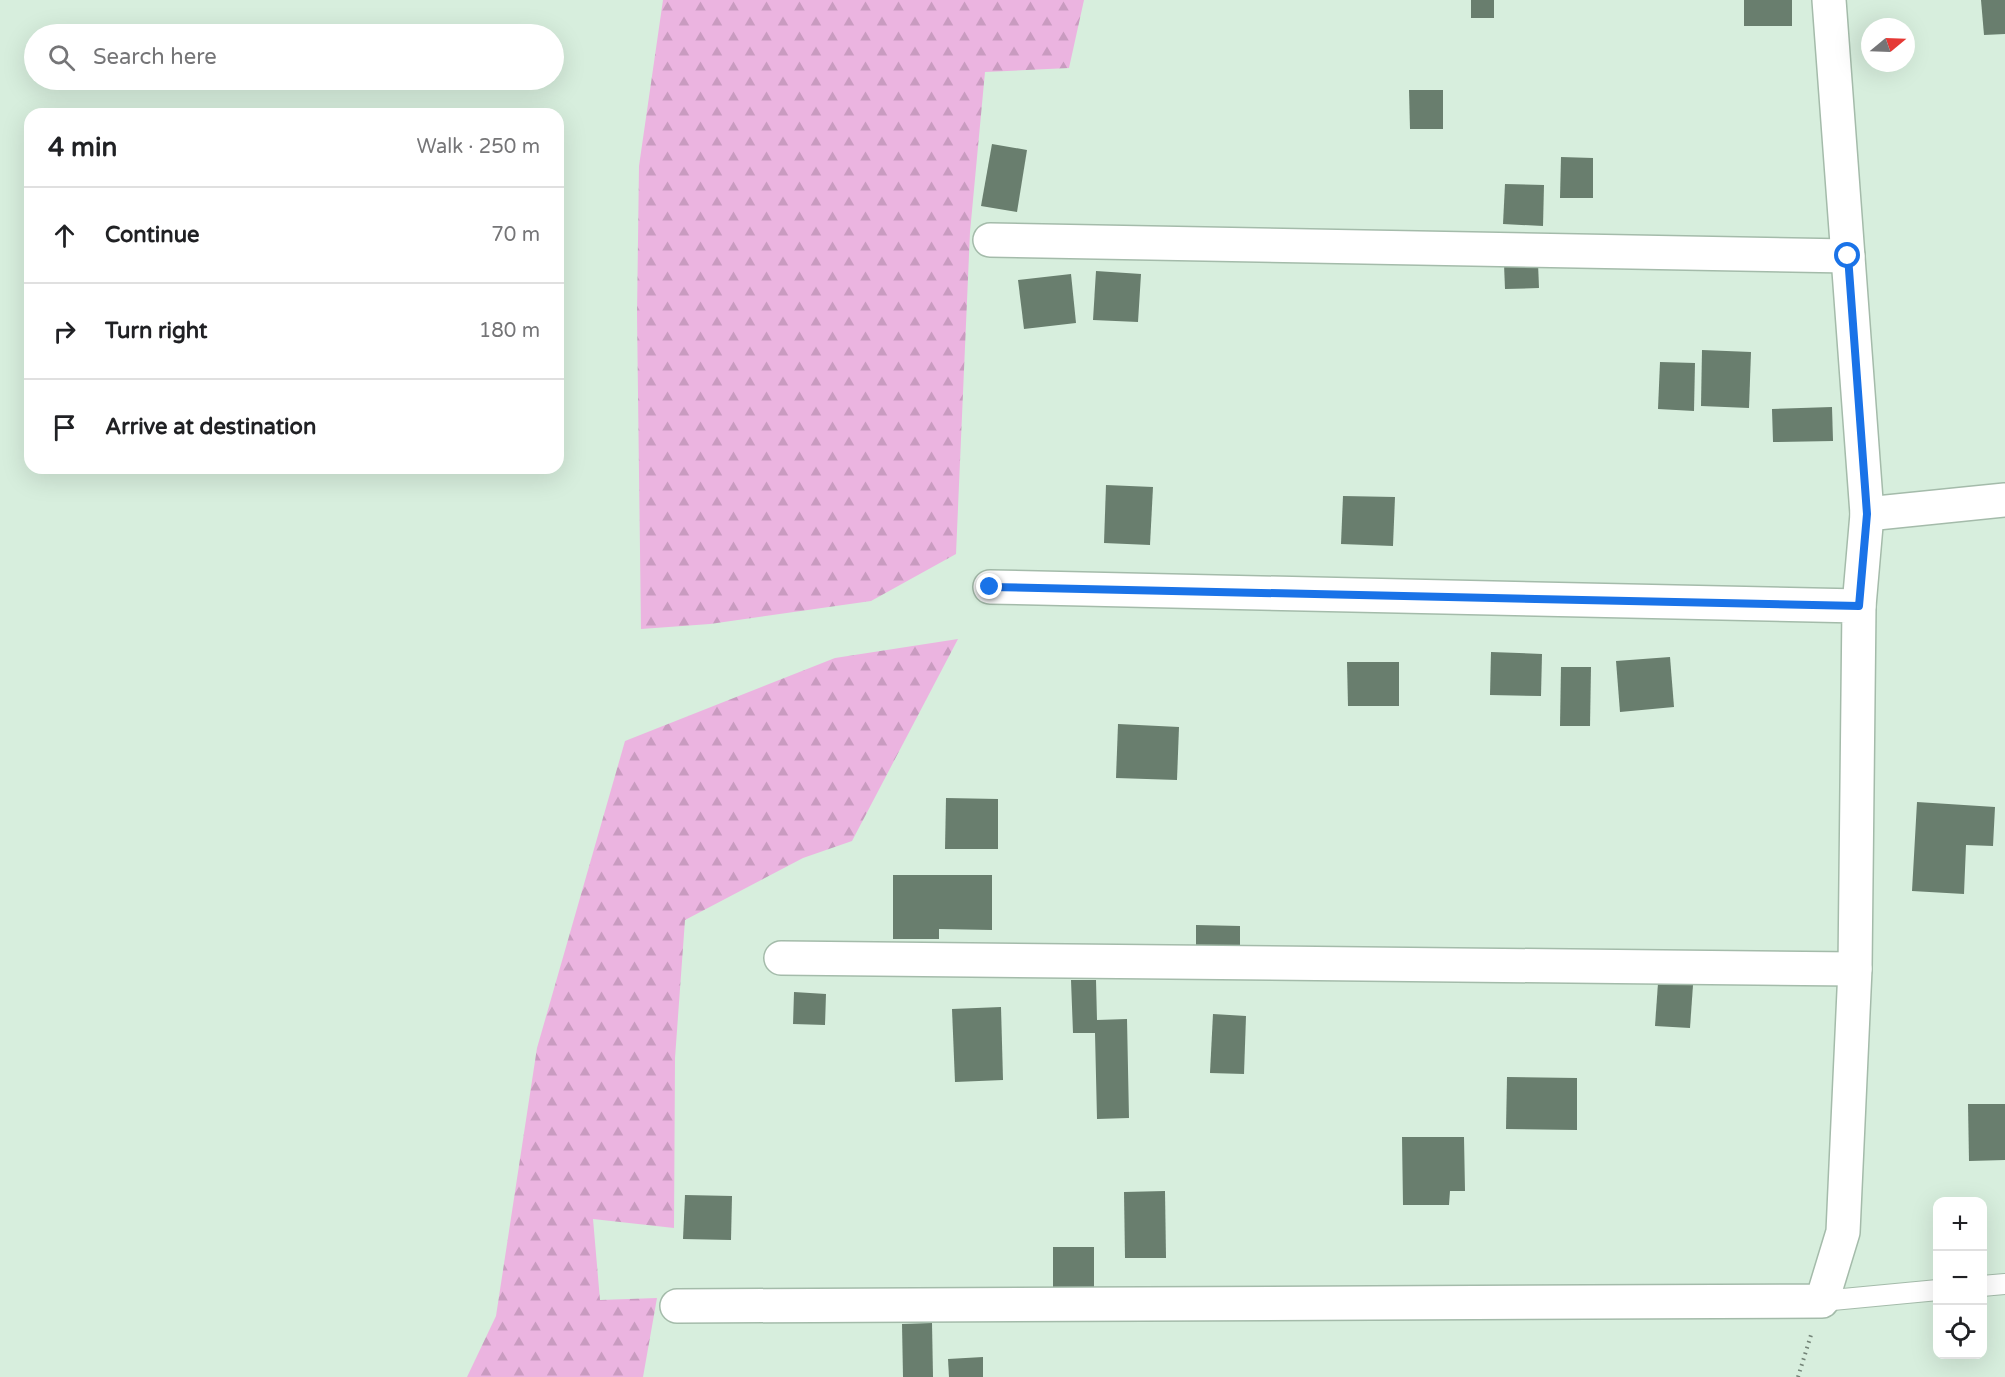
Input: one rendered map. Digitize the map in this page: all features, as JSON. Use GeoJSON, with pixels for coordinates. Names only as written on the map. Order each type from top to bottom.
{"type":"FeatureCollection","features":[{"type":"Feature","properties":{"kind":"street"},"geometry":{"type":"LineString","coordinates":[[677,1306],[1822,1301],[1843,1232],[1855,969],[1859,606],[1867,514],[1829,0]]}},
{"type":"Feature","properties":{"kind":"street"},"geometry":{"type":"LineString","coordinates":[[990,240],[1848,256]]}},
{"type":"Feature","properties":{"kind":"street"},"geometry":{"type":"LineString","coordinates":[[1867,514],[2005,500]]}},
{"type":"Feature","properties":{"kind":"street"},"geometry":{"type":"LineString","coordinates":[[990,587],[1859,606]]}},
{"type":"Feature","properties":{"kind":"street"},"geometry":{"type":"LineString","coordinates":[[781,958],[1855,969]]}},
{"type":"Feature","properties":{"kind":"lane"},"geometry":{"type":"LineString","coordinates":[[1987,1286],[2005,1284]]}},
{"type":"Feature","properties":{"kind":"lane"},"geometry":{"type":"LineString","coordinates":[[1822,1301],[1933,1290]]}},
{"type":"Feature","properties":{"kind":"path"},"geometry":{"type":"LineString","coordinates":[[1798,1377],[1822,1301]]}},
{"type":"Feature","properties":{"kind":"green space"},"geometry":{"type":"Polygon","coordinates":[[[663,0],[1084,0],[1069,68],[985,72],[970,232],[956,554],[871,601],[710,624],[641,629],[637,315],[639,166],[663,0]]]}},
{"type":"Feature","properties":{"kind":"green space"},"geometry":{"type":"Polygon","coordinates":[[[958,639],[852,841],[803,858],[685,920],[675,1058],[674,1228],[593,1219],[600,1300],[657,1298],[643,1377],[467,1377],[496,1316],[537,1048],[625,741],[835,658],[958,639]]]}},
{"type":"Feature","properties":{"kind":"building"},"geometry":{"type":"Polygon","coordinates":[[[1471,0],[1494,0],[1494,18],[1471,18],[1471,0]]]}},
{"type":"Feature","properties":{"kind":"building"},"geometry":{"type":"Polygon","coordinates":[[[1744,0],[1792,0],[1792,26],[1744,26],[1744,0]]]}},
{"type":"Feature","properties":{"kind":"building"},"geometry":{"type":"Polygon","coordinates":[[[1981,0],[2005,0],[2005,34],[1984,35],[1981,0]]]}},
{"type":"Feature","properties":{"kind":"building"},"geometry":{"type":"Polygon","coordinates":[[[1409,90],[1443,90],[1443,129],[1410,129],[1409,90]]]}},
{"type":"Feature","properties":{"kind":"building"},"geometry":{"type":"Polygon","coordinates":[[[992,144],[1027,150],[1017,212],[981,206],[992,144]]]}},
{"type":"Feature","properties":{"kind":"building"},"geometry":{"type":"Polygon","coordinates":[[[1561,157],[1593,158],[1593,198],[1560,198],[1561,157]]]}},
{"type":"Feature","properties":{"kind":"building"},"geometry":{"type":"Polygon","coordinates":[[[1505,184],[1544,185],[1543,226],[1503,224],[1505,184]]]}},
{"type":"Feature","properties":{"kind":"building"},"geometry":{"type":"Polygon","coordinates":[[[1538,263],[1539,288],[1505,289],[1504,264],[1538,263]]]}},
{"type":"Feature","properties":{"kind":"building"},"geometry":{"type":"Polygon","coordinates":[[[1096,271],[1141,274],[1138,322],[1093,320],[1096,271]]]}},
{"type":"Feature","properties":{"kind":"building"},"geometry":{"type":"Polygon","coordinates":[[[1071,274],[1076,323],[1024,329],[1018,280],[1071,274]]]}},
{"type":"Feature","properties":{"kind":"building"},"geometry":{"type":"Polygon","coordinates":[[[1702,350],[1751,352],[1749,408],[1701,406],[1702,350]]]}},
{"type":"Feature","properties":{"kind":"building"},"geometry":{"type":"Polygon","coordinates":[[[1660,362],[1695,363],[1694,411],[1658,409],[1660,362]]]}},
{"type":"Feature","properties":{"kind":"building"},"geometry":{"type":"Polygon","coordinates":[[[1832,407],[1833,441],[1773,442],[1772,409],[1832,407]]]}},
{"type":"Feature","properties":{"kind":"building"},"geometry":{"type":"Polygon","coordinates":[[[1106,485],[1153,487],[1150,545],[1104,543],[1106,485]]]}},
{"type":"Feature","properties":{"kind":"building"},"geometry":{"type":"Polygon","coordinates":[[[1343,496],[1395,497],[1393,546],[1341,544],[1343,496]]]}},
{"type":"Feature","properties":{"kind":"building"},"geometry":{"type":"Polygon","coordinates":[[[1491,652],[1542,654],[1541,696],[1490,695],[1491,652]]]}},
{"type":"Feature","properties":{"kind":"building"},"geometry":{"type":"Polygon","coordinates":[[[1670,657],[1674,707],[1620,712],[1616,661],[1670,657]]]}},
{"type":"Feature","properties":{"kind":"building"},"geometry":{"type":"Polygon","coordinates":[[[1347,662],[1399,662],[1399,706],[1348,706],[1347,662]]]}},
{"type":"Feature","properties":{"kind":"building"},"geometry":{"type":"Polygon","coordinates":[[[1561,667],[1591,667],[1590,726],[1560,726],[1561,667]]]}},
{"type":"Feature","properties":{"kind":"building"},"geometry":{"type":"Polygon","coordinates":[[[1118,724],[1179,727],[1177,780],[1116,778],[1118,724]]]}},
{"type":"Feature","properties":{"kind":"building"},"geometry":{"type":"Polygon","coordinates":[[[946,798],[998,799],[998,849],[945,849],[946,798]]]}},
{"type":"Feature","properties":{"kind":"building"},"geometry":{"type":"Polygon","coordinates":[[[1917,802],[1995,807],[1993,846],[1966,845],[1964,894],[1912,891],[1917,802]]]}},
{"type":"Feature","properties":{"kind":"building"},"geometry":{"type":"Polygon","coordinates":[[[893,875],[992,875],[992,930],[939,929],[939,939],[893,939],[893,875]]]}},
{"type":"Feature","properties":{"kind":"building"},"geometry":{"type":"Polygon","coordinates":[[[1196,925],[1240,926],[1240,946],[1196,945],[1196,925]]]}},
{"type":"Feature","properties":{"kind":"building"},"geometry":{"type":"Polygon","coordinates":[[[1071,980],[1096,980],[1097,1020],[1127,1019],[1129,1118],[1097,1119],[1095,1033],[1073,1033],[1071,980]]]}},
{"type":"Feature","properties":{"kind":"building"},"geometry":{"type":"Polygon","coordinates":[[[1658,983],[1693,985],[1690,1028],[1655,1026],[1658,983]]]}},
{"type":"Feature","properties":{"kind":"building"},"geometry":{"type":"Polygon","coordinates":[[[794,992],[826,994],[825,1025],[793,1024],[794,992]]]}},
{"type":"Feature","properties":{"kind":"building"},"geometry":{"type":"Polygon","coordinates":[[[1001,1007],[1003,1080],[955,1082],[952,1009],[1001,1007]]]}},
{"type":"Feature","properties":{"kind":"building"},"geometry":{"type":"Polygon","coordinates":[[[1213,1014],[1246,1016],[1244,1074],[1210,1073],[1213,1014]]]}},
{"type":"Feature","properties":{"kind":"building"},"geometry":{"type":"Polygon","coordinates":[[[1507,1077],[1577,1078],[1577,1130],[1506,1129],[1507,1077]]]}},
{"type":"Feature","properties":{"kind":"building"},"geometry":{"type":"Polygon","coordinates":[[[1968,1104],[2005,1104],[2005,1160],[1969,1161],[1968,1104]]]}},
{"type":"Feature","properties":{"kind":"building"},"geometry":{"type":"Polygon","coordinates":[[[1402,1137],[1464,1137],[1465,1191],[1450,1191],[1449,1205],[1403,1205],[1402,1137]]]}},
{"type":"Feature","properties":{"kind":"building"},"geometry":{"type":"Polygon","coordinates":[[[1165,1191],[1166,1258],[1125,1258],[1124,1192],[1165,1191]]]}},
{"type":"Feature","properties":{"kind":"building"},"geometry":{"type":"Polygon","coordinates":[[[685,1195],[732,1196],[731,1240],[683,1239],[685,1195]]]}},
{"type":"Feature","properties":{"kind":"building"},"geometry":{"type":"Polygon","coordinates":[[[1053,1247],[1094,1247],[1094,1287],[1053,1287],[1053,1247]]]}},
{"type":"Feature","properties":{"kind":"building"},"geometry":{"type":"Polygon","coordinates":[[[932,1323],[933,1377],[903,1377],[902,1324],[932,1323]]]}},
{"type":"Feature","properties":{"kind":"building"},"geometry":{"type":"Polygon","coordinates":[[[983,1357],[983,1377],[949,1377],[948,1359],[983,1357]]]}},
{"type":"Feature","properties":{"kind":"route"},"geometry":{"type":"LineString","coordinates":[[990,587],[1859,606],[1867,514],[1848,256]]}}]}
